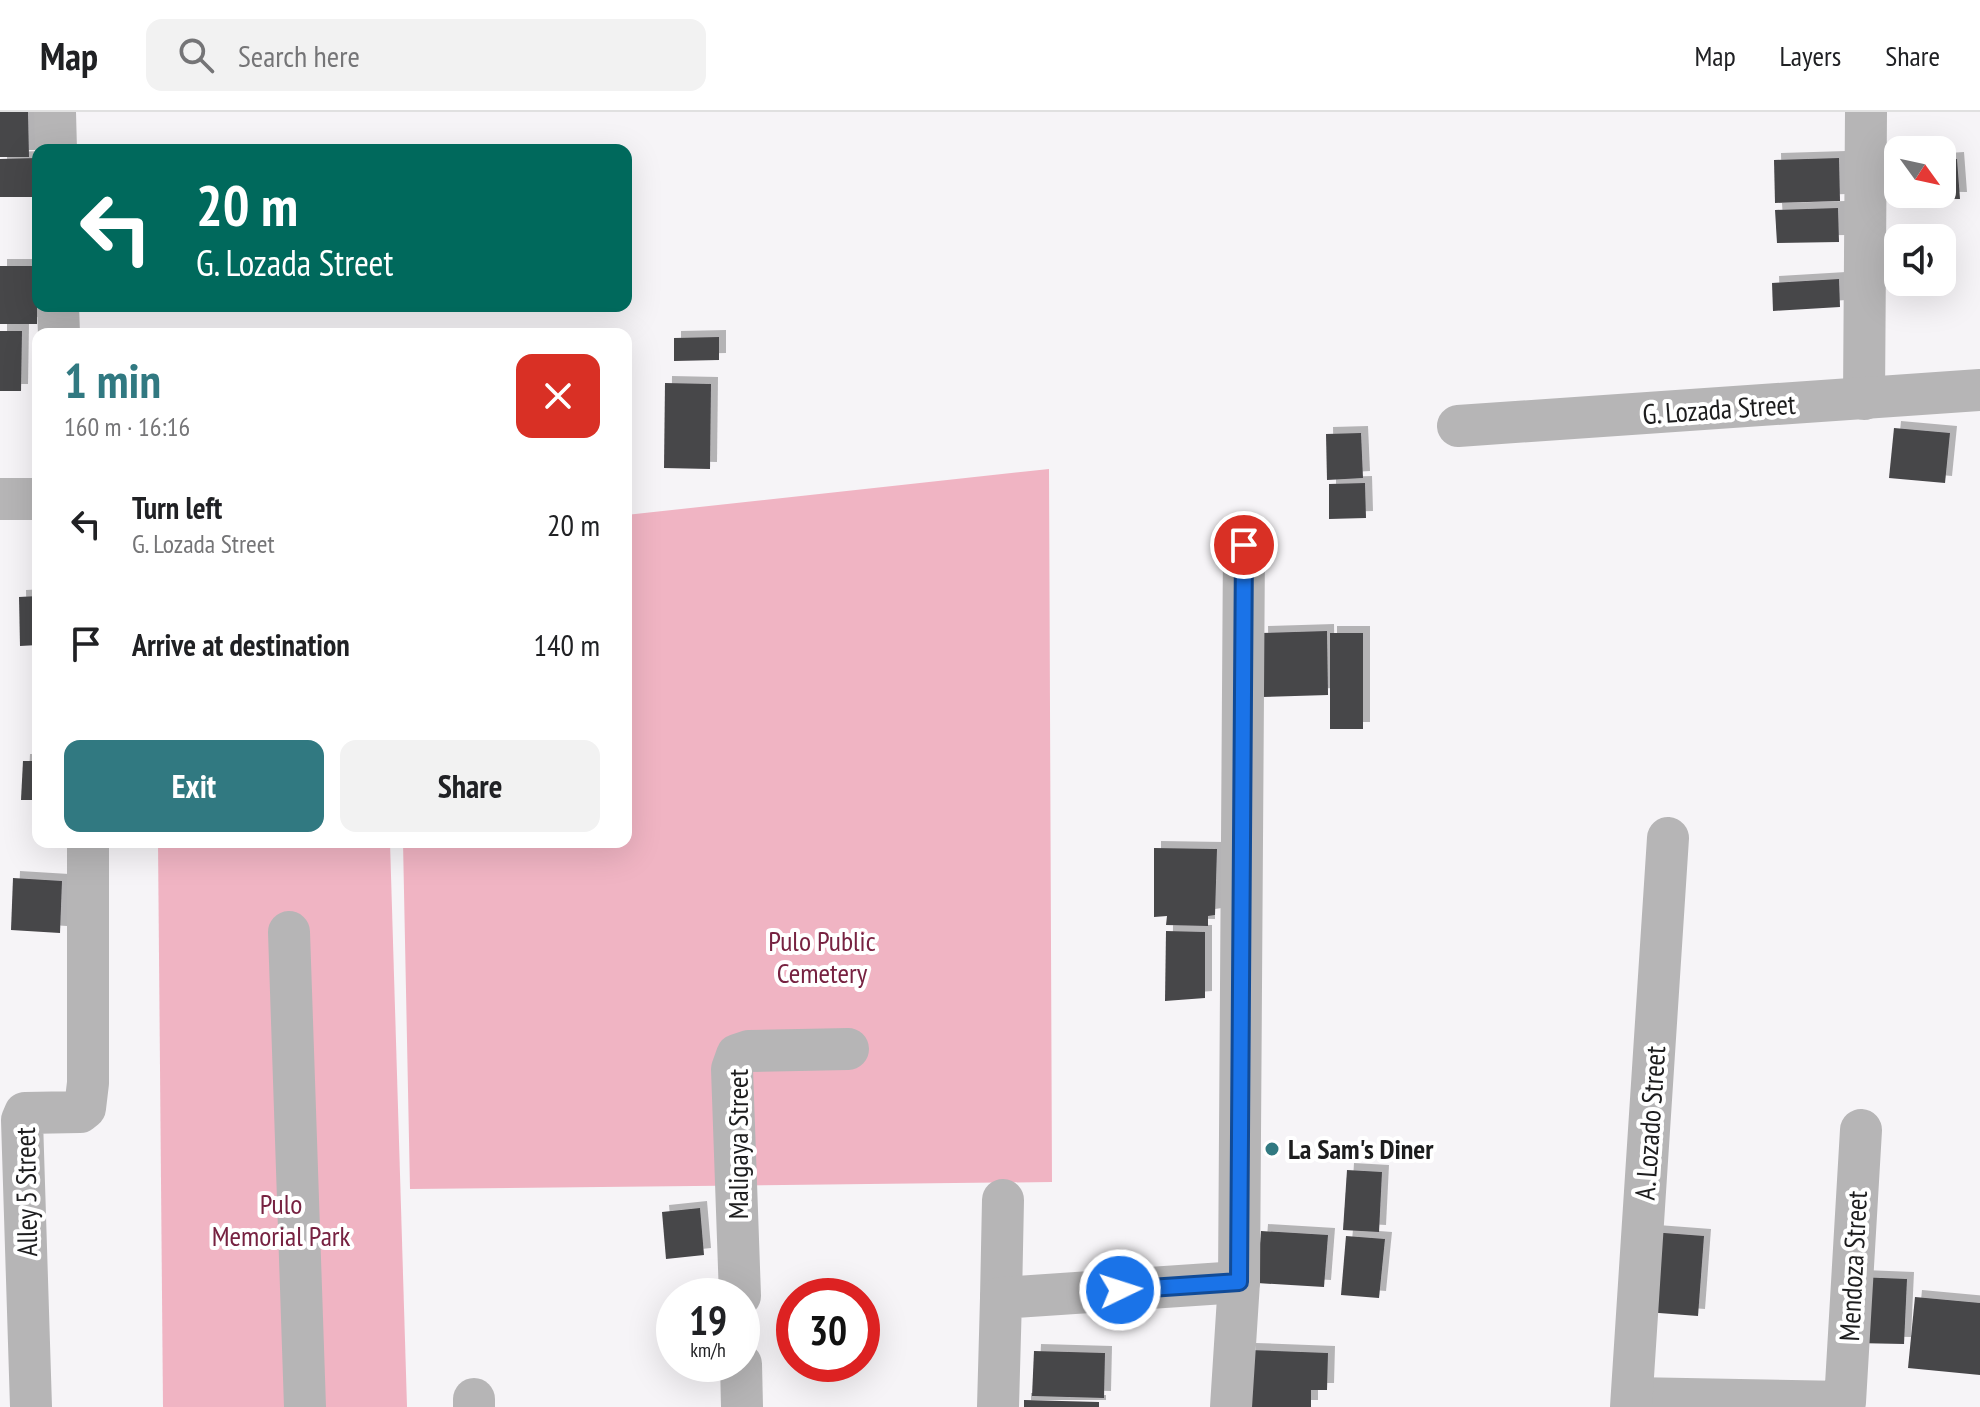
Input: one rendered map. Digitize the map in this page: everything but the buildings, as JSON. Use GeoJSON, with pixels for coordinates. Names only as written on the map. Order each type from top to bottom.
{"type":"FeatureCollection","features":[{"type":"Feature","properties":{"kind":"street"},"geometry":{"type":"LineString","coordinates":[[55,112],[56,144]]}},
{"type":"Feature","properties":{"kind":"street"},"geometry":{"type":"LineString","coordinates":[[1864,399],[1866,112]]}},
{"type":"Feature","properties":{"kind":"street","name":"G. Lozada Street"},"geometry":{"type":"LineString","coordinates":[[1458,426],[1980,390]]}},
{"type":"Feature","properties":{"kind":"street"},"geometry":{"type":"LineString","coordinates":[[0,499],[32,499]]}},
{"type":"Feature","properties":{"kind":"street"},"geometry":{"type":"LineString","coordinates":[[1231,1407],[1239,1282],[1244,545]]}},
{"type":"Feature","properties":{"kind":"street","name":"A. Lozado Street"},"geometry":{"type":"LineString","coordinates":[[1632,1403],[1668,838]]}},
{"type":"Feature","properties":{"kind":"street","name":"Alley 5 Street"},"geometry":{"type":"LineString","coordinates":[[31,1407],[22,1120],[25,1113],[80,1112],[85,1108],[88,1083],[88,848]]}},
{"type":"Feature","properties":{"kind":"street"},"geometry":{"type":"LineString","coordinates":[[289,932],[305,1407]]}},
{"type":"Feature","properties":{"kind":"street","name":"Maligaya Street"},"geometry":{"type":"LineString","coordinates":[[739,1278],[732,1069],[737,1055],[749,1051],[848,1049]]}},
{"type":"Feature","properties":{"kind":"street","name":"Mendoza Street"},"geometry":{"type":"LineString","coordinates":[[1632,1403],[1845,1402],[1861,1130]]}},
{"type":"Feature","properties":{"kind":"street"},"geometry":{"type":"LineString","coordinates":[[998,1407],[1003,1200]]}},
{"type":"Feature","properties":{"kind":"street"},"geometry":{"type":"LineString","coordinates":[[1001,1298],[1239,1282]]}},
{"type":"Feature","properties":{"kind":"street"},"geometry":{"type":"LineString","coordinates":[[741,1382],[742,1407]]}},
{"type":"Feature","properties":{"kind":"green space","name":"Pulo Public Cemetery"},"geometry":{"type":"Polygon","coordinates":[[[1049,469],[1052,1182],[410,1189],[403,848],[632,848],[632,514],[1049,469]]]}},
{"type":"Feature","properties":{"kind":"green space","name":"Pulo Memorial Park"},"geometry":{"type":"Polygon","coordinates":[[[158,848],[390,848],[407,1407],[163,1407],[158,848]]]}},
{"type":"Feature","properties":{"kind":"place","name":"La Sam's Diner"},"geometry":{"type":"Point","coordinates":[1272,1149]}},
{"type":"Feature","properties":{"kind":"route"},"geometry":{"type":"LineString","coordinates":[[1120,1290],[1239,1282],[1244,545]]}}]}
